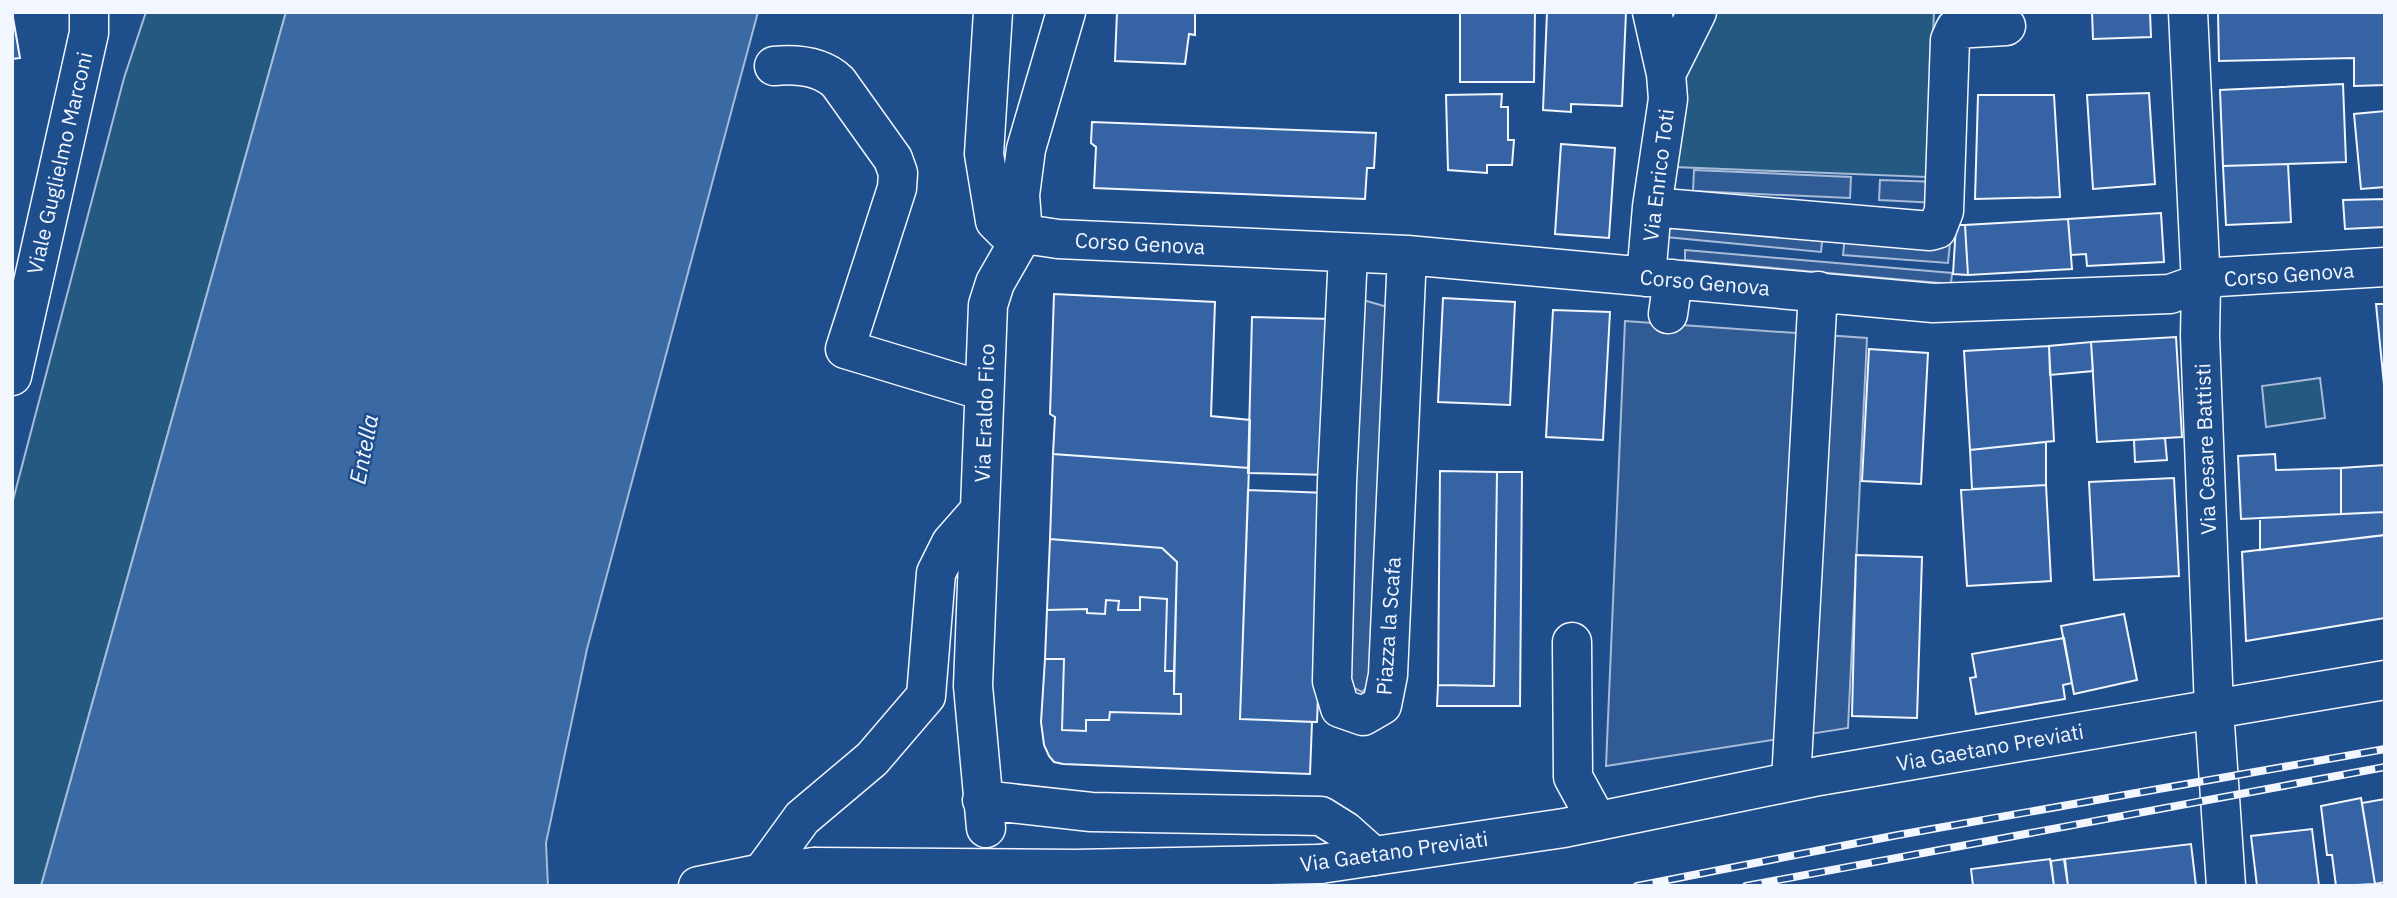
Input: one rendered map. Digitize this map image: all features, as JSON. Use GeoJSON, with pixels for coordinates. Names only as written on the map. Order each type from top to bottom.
{"type":"FeatureCollection","features":[{"type":"Feature","properties":{"kind":"street"},"geometry":{"type":"LineString","coordinates":[[993,12],[984,154],[995,221],[1005,231],[1023,234],[1020,195],[1026,149],[1066,12]]}},
{"type":"Feature","properties":{"kind":"street","name":"Via Enrico Toti"},"geometry":{"type":"LineString","coordinates":[[1652,12],[1666,74],[1668,99],[1653,207],[1662,290]]}},
{"type":"Feature","properties":{"kind":"street","name":"Via Enrico Toti"},"geometry":{"type":"LineString","coordinates":[[1666,74],[1697,12]]}},
{"type":"Feature","properties":{"kind":"street","name":"Via Cesare Battisti"},"geometry":{"type":"LineString","coordinates":[[2188,12],[2201,285],[2200,336],[2214,709],[2226,886]]}},
{"type":"Feature","properties":{"kind":"street","name":"Viale Guglielmo Marconi"},"geometry":{"type":"LineString","coordinates":[[12,376],[93,19]]}},
{"type":"Feature","properties":{"kind":"street"},"geometry":{"type":"LineString","coordinates":[[1653,207],[1930,231],[1937,229],[1944,211],[1950,40],[1955,29],[2006,26]]}},
{"type":"Feature","properties":{"kind":"street"},"geometry":{"type":"LineString","coordinates":[[774,66],[795,65],[828,73],[838,82],[893,159],[898,173],[897,188],[845,348],[984,391]]}},
{"type":"Feature","properties":{"kind":"street","name":"Corso Genova"},"geometry":{"type":"LineString","coordinates":[[1023,234],[1058,239],[1407,255],[1662,290],[1818,291],[1933,303],[2170,294],[2218,277],[2385,268]]}},
{"type":"Feature","properties":{"kind":"street","name":"Via Eraldo Fico"},"geometry":{"type":"LineString","coordinates":[[1023,234],[995,283],[988,305],[973,686],[984,814],[1321,816],[1345,831],[1383,865]]}},
{"type":"Feature","properties":{"kind":"street","name":"Piazza la Scafa"},"geometry":{"type":"LineString","coordinates":[[1348,254],[1337,482],[1332,681],[1340,708],[1363,716],[1382,705],[1388,675],[1407,255]]}},
{"type":"Feature","properties":{"kind":"street"},"geometry":{"type":"LineString","coordinates":[[1791,781],[1818,291]]}},
{"type":"Feature","properties":{"kind":"street"},"geometry":{"type":"LineString","coordinates":[[729,879],[872,759],[926,696],[936,573],[951,543],[980,510]]}},
{"type":"Feature","properties":{"kind":"street"},"geometry":{"type":"LineString","coordinates":[[1572,642],[1573,777],[1597,821]]}},
{"type":"Feature","properties":{"kind":"street","name":"Via Gaetano Previati"},"geometry":{"type":"LineString","coordinates":[[729,879],[814,867],[1075,869],[1383,865],[1791,781],[2385,680]]}},
{"type":"Feature","properties":{"kind":"shaded area"},"geometry":{"type":"Polygon","coordinates":[[[146,12],[286,12],[41,886],[12,886],[12,504],[124,78],[146,12]]]}},
{"type":"Feature","properties":{"kind":"shaded area"},"geometry":{"type":"Polygon","coordinates":[[[1717,12],[1934,12],[1927,177],[1674,167],[1681,83],[1717,12]]]}},
{"type":"Feature","properties":{"kind":"shaded area"},"geometry":{"type":"Polygon","coordinates":[[[1694,170],[1851,177],[1850,198],[1693,191],[1694,170]]]}},
{"type":"Feature","properties":{"kind":"shaded area"},"geometry":{"type":"Polygon","coordinates":[[[1880,180],[1939,182],[1938,203],[1879,200],[1880,180]]]}},
{"type":"Feature","properties":{"kind":"shaded area"},"geometry":{"type":"Polygon","coordinates":[[[1668,217],[1823,232],[1821,252],[1666,237],[1668,217]]]}},
{"type":"Feature","properties":{"kind":"shaded area"},"geometry":{"type":"Polygon","coordinates":[[[1845,235],[1950,243],[1948,263],[1843,255],[1845,235]]]}},
{"type":"Feature","properties":{"kind":"shaded area"},"geometry":{"type":"Polygon","coordinates":[[[1685,250],[1952,273],[1951,284],[1685,260],[1685,250]]]}},
{"type":"Feature","properties":{"kind":"shaded area"},"geometry":{"type":"Polygon","coordinates":[[[1356,298],[1391,308],[1374,681],[1362,692],[1339,680],[1356,298]]]}},
{"type":"Feature","properties":{"kind":"shaded area"},"geometry":{"type":"Polygon","coordinates":[[[1625,321],[1867,338],[1848,728],[1606,766],[1625,321]]]}},
{"type":"Feature","properties":{"kind":"shaded area"},"geometry":{"type":"Polygon","coordinates":[[[2320,378],[2325,418],[2266,427],[2262,386],[2320,378]]]}},
{"type":"Feature","properties":{"kind":"water","name":"Entella"},"geometry":{"type":"Polygon","coordinates":[[[286,12],[758,12],[587,649],[546,843],[548,886],[41,886],[286,12]]]}},
{"type":"Feature","properties":{"kind":"building"},"geometry":{"type":"Polygon","coordinates":[[[12,12],[20,58],[12,59],[12,12]]]}},
{"type":"Feature","properties":{"kind":"building"},"geometry":{"type":"Polygon","coordinates":[[[1117,12],[1195,12],[1195,35],[1189,34],[1185,64],[1115,61],[1117,12]]]}},
{"type":"Feature","properties":{"kind":"building"},"geometry":{"type":"Polygon","coordinates":[[[1460,12],[1535,12],[1534,82],[1460,82],[1460,12]]]}},
{"type":"Feature","properties":{"kind":"building"},"geometry":{"type":"Polygon","coordinates":[[[1547,12],[1626,12],[1622,106],[1571,104],[1571,112],[1543,110],[1547,12]]]}},
{"type":"Feature","properties":{"kind":"building"},"geometry":{"type":"Polygon","coordinates":[[[2092,12],[2150,12],[2151,37],[2093,39],[2092,12]]]}},
{"type":"Feature","properties":{"kind":"building"},"geometry":{"type":"Polygon","coordinates":[[[2218,12],[2385,12],[2385,85],[2354,86],[2354,58],[2219,61],[2218,12]]]}},
{"type":"Feature","properties":{"kind":"building"},"geometry":{"type":"Polygon","coordinates":[[[2343,84],[2346,162],[2223,166],[2220,90],[2343,84]]]}},
{"type":"Feature","properties":{"kind":"building"},"geometry":{"type":"Polygon","coordinates":[[[2149,93],[2155,184],[2093,189],[2087,95],[2149,93]]]}},
{"type":"Feature","properties":{"kind":"building"},"geometry":{"type":"Polygon","coordinates":[[[1502,94],[1501,107],[1508,107],[1508,140],[1514,140],[1512,165],[1487,165],[1487,173],[1448,170],[1446,95],[1502,94]]]}},
{"type":"Feature","properties":{"kind":"building"},"geometry":{"type":"Polygon","coordinates":[[[1978,95],[2054,95],[2060,197],[1975,199],[1978,95]]]}},
{"type":"Feature","properties":{"kind":"building"},"geometry":{"type":"Polygon","coordinates":[[[2385,111],[2385,187],[2361,189],[2354,114],[2385,111]]]}},
{"type":"Feature","properties":{"kind":"building"},"geometry":{"type":"Polygon","coordinates":[[[1092,122],[1376,133],[1374,168],[1367,168],[1365,199],[1094,188],[1096,147],[1091,143],[1092,122]]]}},
{"type":"Feature","properties":{"kind":"building"},"geometry":{"type":"Polygon","coordinates":[[[1561,144],[1615,148],[1609,238],[1555,234],[1561,144]]]}},
{"type":"Feature","properties":{"kind":"building"},"geometry":{"type":"Polygon","coordinates":[[[2288,164],[2291,222],[2226,225],[2223,166],[2288,164]]]}},
{"type":"Feature","properties":{"kind":"building"},"geometry":{"type":"Polygon","coordinates":[[[2385,199],[2385,227],[2345,229],[2343,200],[2385,199]]]}},
{"type":"Feature","properties":{"kind":"building"},"geometry":{"type":"Polygon","coordinates":[[[2161,213],[2164,262],[2087,266],[2086,254],[2071,255],[2068,219],[2161,213]]]}},
{"type":"Feature","properties":{"kind":"building"},"geometry":{"type":"Polygon","coordinates":[[[2068,219],[2072,269],[1968,275],[1965,225],[2068,219]]]}},
{"type":"Feature","properties":{"kind":"building"},"geometry":{"type":"Polygon","coordinates":[[[1956,225],[1965,225],[1968,275],[1953,274],[1956,225]]]}},
{"type":"Feature","properties":{"kind":"building"},"geometry":{"type":"Polygon","coordinates":[[[1054,294],[1215,302],[1211,416],[1250,420],[1249,468],[1053,454],[1055,417],[1050,414],[1054,294]]]}},
{"type":"Feature","properties":{"kind":"building"},"geometry":{"type":"Polygon","coordinates":[[[1443,298],[1515,302],[1510,405],[1438,402],[1443,298]]]}},
{"type":"Feature","properties":{"kind":"building"},"geometry":{"type":"Polygon","coordinates":[[[2376,304],[2385,304],[2384,385],[2376,304]]]}},
{"type":"Feature","properties":{"kind":"building"},"geometry":{"type":"Polygon","coordinates":[[[1553,310],[1610,312],[1603,440],[1546,437],[1553,310]]]}},
{"type":"Feature","properties":{"kind":"building"},"geometry":{"type":"Polygon","coordinates":[[[1252,317],[1333,319],[1329,475],[1248,473],[1252,317]]]}},
{"type":"Feature","properties":{"kind":"building"},"geometry":{"type":"Polygon","coordinates":[[[2176,337],[2182,437],[2097,442],[2091,342],[2176,337]]]}},
{"type":"Feature","properties":{"kind":"building"},"geometry":{"type":"Polygon","coordinates":[[[2091,342],[2093,371],[2050,375],[2049,346],[2091,342]]]}},
{"type":"Feature","properties":{"kind":"building"},"geometry":{"type":"Polygon","coordinates":[[[2049,346],[2054,441],[1970,450],[1964,351],[2049,346]]]}},
{"type":"Feature","properties":{"kind":"building"},"geometry":{"type":"Polygon","coordinates":[[[1869,349],[1928,353],[1921,484],[1862,481],[1869,349]]]}},
{"type":"Feature","properties":{"kind":"building"},"geometry":{"type":"Polygon","coordinates":[[[2165,438],[2167,460],[2135,462],[2134,440],[2165,438]]]}},
{"type":"Feature","properties":{"kind":"building"},"geometry":{"type":"Polygon","coordinates":[[[2046,442],[2046,485],[1972,489],[1970,450],[2046,442]]]}},
{"type":"Feature","properties":{"kind":"building"},"geometry":{"type":"Polygon","coordinates":[[[1053,454],[1249,468],[1240,719],[1312,722],[1310,774],[1063,764],[1054,762],[1049,756],[1044,745],[1041,722],[1045,659],[1064,659],[1062,730],[1086,731],[1086,720],[1109,720],[1110,712],[1181,714],[1181,694],[1174,694],[1177,562],[1162,548],[1050,539],[1053,454]]]}},
{"type":"Feature","properties":{"kind":"building"},"geometry":{"type":"Polygon","coordinates":[[[2275,454],[2276,470],[2341,468],[2341,514],[2241,519],[2238,456],[2275,454]]]}},
{"type":"Feature","properties":{"kind":"building"},"geometry":{"type":"Polygon","coordinates":[[[2385,465],[2385,512],[2341,514],[2341,468],[2385,465]]]}},
{"type":"Feature","properties":{"kind":"building"},"geometry":{"type":"Polygon","coordinates":[[[1440,471],[1497,472],[1494,686],[1438,685],[1440,471]]]}},
{"type":"Feature","properties":{"kind":"building"},"geometry":{"type":"Polygon","coordinates":[[[1497,472],[1522,472],[1520,706],[1437,706],[1438,685],[1494,686],[1497,472]]]}},
{"type":"Feature","properties":{"kind":"building"},"geometry":{"type":"Polygon","coordinates":[[[2174,478],[2179,576],[2094,580],[2089,482],[2174,478]]]}},
{"type":"Feature","properties":{"kind":"building"},"geometry":{"type":"Polygon","coordinates":[[[2046,485],[2051,581],[1967,586],[1961,490],[2046,485]]]}},
{"type":"Feature","properties":{"kind":"building"},"geometry":{"type":"Polygon","coordinates":[[[1248,490],[1326,493],[1317,722],[1240,719],[1248,490]]]}},
{"type":"Feature","properties":{"kind":"building"},"geometry":{"type":"Polygon","coordinates":[[[2385,512],[2385,535],[2260,550],[2260,518],[2385,512]]]}},
{"type":"Feature","properties":{"kind":"building"},"geometry":{"type":"Polygon","coordinates":[[[2385,535],[2385,618],[2246,641],[2242,552],[2385,535]]]}},
{"type":"Feature","properties":{"kind":"building"},"geometry":{"type":"Polygon","coordinates":[[[1050,539],[1162,548],[1177,562],[1174,671],[1165,671],[1167,599],[1140,597],[1140,610],[1118,610],[1119,601],[1106,600],[1105,614],[1087,613],[1087,609],[1047,610],[1050,539]]]}},
{"type":"Feature","properties":{"kind":"building"},"geometry":{"type":"Polygon","coordinates":[[[1856,555],[1922,557],[1917,718],[1852,716],[1856,555]]]}},
{"type":"Feature","properties":{"kind":"building"},"geometry":{"type":"Polygon","coordinates":[[[1140,597],[1167,599],[1165,671],[1174,671],[1174,694],[1181,694],[1181,714],[1110,712],[1109,720],[1086,720],[1086,731],[1062,730],[1064,659],[1045,659],[1047,610],[1087,609],[1087,613],[1105,614],[1106,600],[1119,601],[1118,610],[1140,610],[1140,597]]]}},
{"type":"Feature","properties":{"kind":"building"},"geometry":{"type":"Polygon","coordinates":[[[2124,614],[2137,680],[2074,694],[2061,626],[2124,614]]]}},
{"type":"Feature","properties":{"kind":"building"},"geometry":{"type":"Polygon","coordinates":[[[2064,638],[2072,683],[2063,685],[2065,699],[1976,714],[1970,678],[1976,677],[1972,654],[2064,638]]]}},
{"type":"Feature","properties":{"kind":"building"},"geometry":{"type":"Polygon","coordinates":[[[2361,798],[2375,884],[2336,886],[2332,855],[2327,855],[2321,806],[2361,798]]]}},
{"type":"Feature","properties":{"kind":"building"},"geometry":{"type":"Polygon","coordinates":[[[2385,799],[2385,882],[2375,884],[2362,803],[2385,799]]]}},
{"type":"Feature","properties":{"kind":"building"},"geometry":{"type":"Polygon","coordinates":[[[2312,829],[2319,886],[2257,886],[2251,836],[2312,829]]]}},
{"type":"Feature","properties":{"kind":"building"},"geometry":{"type":"Polygon","coordinates":[[[2191,844],[2196,886],[2068,886],[2064,859],[2191,844]]]}},
{"type":"Feature","properties":{"kind":"building"},"geometry":{"type":"Polygon","coordinates":[[[2050,859],[2054,886],[1973,886],[1971,869],[2050,859]]]}},
{"type":"Feature","properties":{"kind":"building"},"geometry":{"type":"Polygon","coordinates":[[[2065,859],[2068,886],[2054,886],[2051,861],[2065,859]]]}},
{"type":"Feature","properties":{"kind":"railway"},"geometry":{"type":"LineString","coordinates":[[1637,886],[1898,835],[2385,749]]}},
{"type":"Feature","properties":{"kind":"railway"},"geometry":{"type":"LineString","coordinates":[[1746,886],[2385,767]]}}]}
